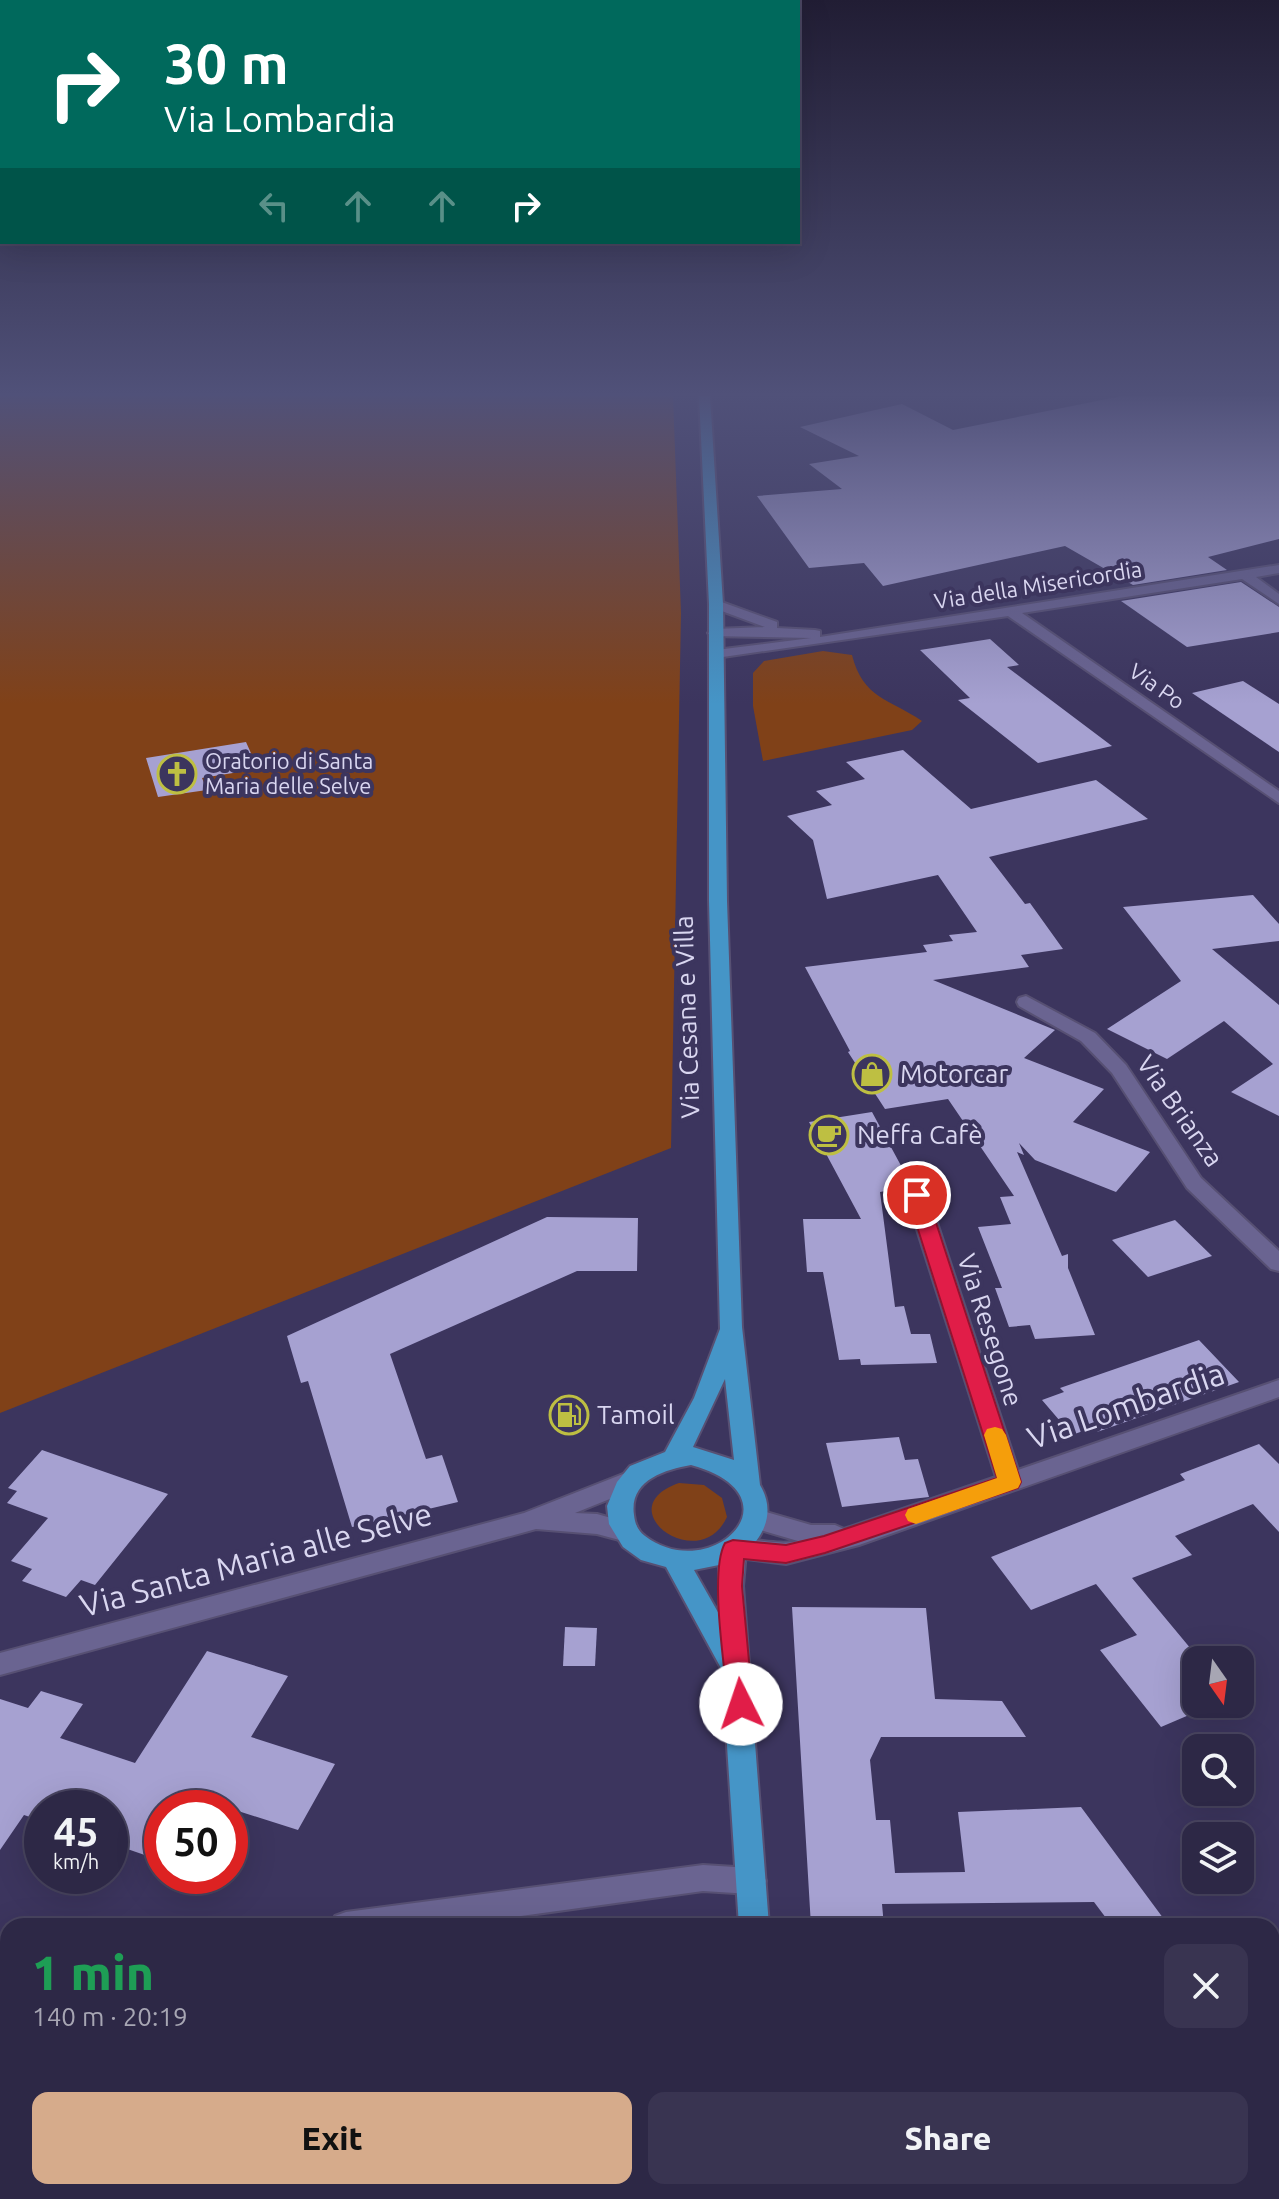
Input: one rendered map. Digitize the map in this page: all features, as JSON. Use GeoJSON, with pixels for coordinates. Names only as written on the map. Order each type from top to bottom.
{"type":"FeatureCollection","features":[{"type":"Feature","properties":{"kind":"main road","name":"Via Cesana e Villa"},"geometry":{"type":"LineString","coordinates":[[710,499],[716,604],[718,901],[731,1327],[749,1483]]}},
{"type":"Feature","properties":{"kind":"main road","name":"Via Cesana e Villa"},"geometry":{"type":"LineString","coordinates":[[674,1457],[696,1424],[712,1389],[731,1327]]}},
{"type":"Feature","properties":{"kind":"main road"},"geometry":{"type":"LineString","coordinates":[[674,1457],[709,1458],[738,1472],[749,1483],[758,1506],[756,1519],[752,1530],[733,1549],[715,1557],[675,1560],[647,1550],[627,1532],[619,1515],[620,1497],[628,1481],[648,1465],[674,1457]]}},
{"type":"Feature","properties":{"kind":"main road"},"geometry":{"type":"LineString","coordinates":[[733,1549],[730,1586],[739,1675],[753,1918]]}},
{"type":"Feature","properties":{"kind":"main road"},"geometry":{"type":"LineString","coordinates":[[675,1560],[739,1675]]}},
{"type":"Feature","properties":{"kind":"street","name":"Via della Misericordia"},"geometry":{"type":"LineString","coordinates":[[716,654],[1279,569]]}},
{"type":"Feature","properties":{"kind":"street"},"geometry":{"type":"LineString","coordinates":[[1245,575],[1279,600]]}},
{"type":"Feature","properties":{"kind":"street","name":"Via della Misericordia"},"geometry":{"type":"LineString","coordinates":[[716,604],[791,631]]}},
{"type":"Feature","properties":{"kind":"street","name":"Via Po"},"geometry":{"type":"LineString","coordinates":[[1010,611],[1279,798]]}},
{"type":"Feature","properties":{"kind":"street","name":"Via della Misericordia"},"geometry":{"type":"LineString","coordinates":[[715,633],[791,631],[850,636]]}},
{"type":"Feature","properties":{"kind":"street","name":"Via Brianza"},"geometry":{"type":"LineString","coordinates":[[1026,1002],[1088,1037],[1119,1069],[1194,1183],[1279,1264]]}},
{"type":"Feature","properties":{"kind":"street","name":"Via Resegone"},"geometry":{"type":"LineString","coordinates":[[917,1195],[1010,1482]]}},
{"type":"Feature","properties":{"kind":"street","name":"Via Lombardia"},"geometry":{"type":"LineString","coordinates":[[733,1549],[786,1554],[859,1535],[1279,1388]]}},
{"type":"Feature","properties":{"kind":"street","name":"Via Santa Maria alle Selve"},"geometry":{"type":"LineString","coordinates":[[0,1664],[530,1521],[628,1481]]}},
{"type":"Feature","properties":{"kind":"street","name":"Via Lombardia"},"geometry":{"type":"LineString","coordinates":[[756,1519],[811,1535],[859,1535]]}},
{"type":"Feature","properties":{"kind":"street","name":"Via Santa Maria alle Selve"},"geometry":{"type":"LineString","coordinates":[[530,1521],[597,1524],[627,1532]]}},
{"type":"Feature","properties":{"kind":"street"},"geometry":{"type":"LineString","coordinates":[[406,1918],[703,1878],[751,1881]]}},
{"type":"Feature","properties":{"kind":"shaded area"},"geometry":{"type":"Polygon","coordinates":[[[0,499],[677,499],[681,613],[671,1148],[0,1413],[0,499]]]}},
{"type":"Feature","properties":{"kind":"shaded area"},"geometry":{"type":"Polygon","coordinates":[[[823,651],[852,655],[863,681],[871,689],[922,721],[912,730],[763,761],[753,706],[753,673],[764,661],[823,651]]]}},
{"type":"Feature","properties":{"kind":"shaded area"},"geometry":{"type":"Polygon","coordinates":[[[679,1483],[704,1485],[722,1498],[727,1517],[714,1534],[697,1541],[680,1539],[665,1532],[655,1521],[652,1507],[659,1494],[679,1483]]]}},
{"type":"Feature","properties":{"kind":"building"},"geometry":{"type":"Polygon","coordinates":[[[759,499],[1279,499],[1279,539],[1208,557],[1227,570],[1133,585],[1065,546],[883,586],[864,563],[809,568],[759,499]]]}},
{"type":"Feature","properties":{"kind":"building"},"geometry":{"type":"Polygon","coordinates":[[[1241,582],[1279,607],[1279,632],[1187,647],[1121,601],[1241,582]]]}},
{"type":"Feature","properties":{"kind":"building"},"geometry":{"type":"Polygon","coordinates":[[[990,639],[1019,665],[1007,667],[1112,746],[1038,763],[958,700],[970,698],[920,650],[990,639]]]}},
{"type":"Feature","properties":{"kind":"building"},"geometry":{"type":"Polygon","coordinates":[[[1243,681],[1279,704],[1279,752],[1192,693],[1243,681]]]}},
{"type":"Feature","properties":{"kind":"building","name":"Oratorio di Santa Maria delle Selve"},"geometry":{"type":"Polygon","coordinates":[[[246,742],[258,769],[202,778],[207,790],[158,797],[146,758],[246,742]]]}},
{"type":"Feature","properties":{"kind":"building"},"geometry":{"type":"Polygon","coordinates":[[[903,750],[971,809],[1096,780],[1148,819],[989,857],[1025,904],[1030,903],[1063,949],[1021,955],[1029,967],[933,980],[1055,1030],[1024,1058],[1104,1089],[1073,1122],[1150,1152],[1116,1192],[1035,1160],[1019,1143],[1024,1155],[1017,1152],[1062,1256],[1068,1254],[1068,1268],[1095,1335],[1035,1339],[1030,1325],[1009,1327],[995,1288],[1002,1288],[978,1227],[1011,1224],[1000,1197],[1014,1196],[948,1099],[885,1109],[848,1052],[805,967],[927,952],[923,945],[953,941],[949,935],[977,932],[938,875],[827,899],[813,840],[787,816],[832,805],[816,791],[865,779],[846,762],[903,750]]]}},
{"type":"Feature","properties":{"kind":"building"},"geometry":{"type":"Polygon","coordinates":[[[1253,895],[1279,924],[1279,941],[1212,949],[1279,1005],[1279,1116],[1231,1092],[1273,1064],[1224,1021],[1167,1059],[1107,1029],[1181,981],[1123,907],[1253,895]]]}},
{"type":"Feature","properties":{"kind":"building"},"geometry":{"type":"Polygon","coordinates":[[[872,1112],[912,1186],[880,1192],[895,1307],[904,1306],[911,1334],[930,1334],[937,1363],[861,1365],[860,1359],[839,1360],[823,1272],[807,1272],[803,1219],[861,1219],[809,1122],[872,1112]]]}},
{"type":"Feature","properties":{"kind":"building"},"geometry":{"type":"Polygon","coordinates":[[[547,1217],[638,1218],[637,1271],[577,1271],[390,1354],[426,1459],[442,1455],[458,1502],[352,1527],[308,1381],[301,1383],[287,1336],[547,1217]]]}},
{"type":"Feature","properties":{"kind":"building"},"geometry":{"type":"Polygon","coordinates":[[[1175,1220],[1212,1256],[1148,1277],[1112,1240],[1175,1220]]]}},
{"type":"Feature","properties":{"kind":"building"},"geometry":{"type":"Polygon","coordinates":[[[1199,1340],[1239,1382],[1097,1432],[1094,1427],[1072,1435],[1042,1400],[1064,1392],[1060,1388],[1199,1340]]]}},
{"type":"Feature","properties":{"kind":"building"},"geometry":{"type":"Polygon","coordinates":[[[899,1437],[905,1460],[918,1459],[929,1497],[842,1507],[826,1443],[899,1437]]]}},
{"type":"Feature","properties":{"kind":"building"},"geometry":{"type":"Polygon","coordinates":[[[1259,1444],[1279,1464],[1279,1532],[1253,1504],[1175,1536],[1192,1555],[1132,1578],[1189,1646],[1182,1646],[1182,1718],[1161,1727],[1100,1650],[1137,1635],[1096,1584],[1031,1610],[991,1557],[1185,1480],[1180,1474],[1259,1444]]]}},
{"type":"Feature","properties":{"kind":"building"},"geometry":{"type":"Polygon","coordinates":[[[42,1450],[168,1494],[95,1585],[81,1580],[66,1597],[22,1581],[32,1569],[11,1561],[48,1518],[7,1503],[17,1491],[8,1488],[42,1450]]]}},
{"type":"Feature","properties":{"kind":"building"},"geometry":{"type":"Polygon","coordinates":[[[792,1607],[926,1608],[935,1699],[1002,1701],[1026,1737],[881,1737],[870,1760],[876,1820],[890,1820],[895,1873],[965,1872],[958,1812],[1081,1807],[1163,1918],[1106,1918],[1094,1902],[882,1904],[883,1918],[811,1918],[792,1607]]]}},
{"type":"Feature","properties":{"kind":"building"},"geometry":{"type":"Polygon","coordinates":[[[565,1627],[597,1628],[595,1666],[563,1666],[565,1627]]]}},
{"type":"Feature","properties":{"kind":"building"},"geometry":{"type":"Polygon","coordinates":[[[207,1651],[288,1676],[251,1737],[335,1764],[298,1830],[248,1814],[248,1790],[144,1790],[144,1855],[128,1849],[128,1790],[24,1790],[24,1815],[0,1850],[0,1699],[28,1708],[41,1691],[83,1704],[60,1738],[135,1763],[207,1651]]]}},
{"type":"Feature","properties":{"kind":"slow traffic"},"geometry":{"type":"LineString","coordinates":[[916,1515],[1010,1482],[995,1435]]}},
{"type":"Feature","properties":{"kind":"place","name":"Oratorio di Santa Maria delle Selve"},"geometry":{"type":"Point","coordinates":[177,774]}},
{"type":"Feature","properties":{"kind":"place","name":"Motorcar"},"geometry":{"type":"Point","coordinates":[872,1074]}},
{"type":"Feature","properties":{"kind":"place","name":"Neffa Cafè"},"geometry":{"type":"Point","coordinates":[829,1135]}},
{"type":"Feature","properties":{"kind":"place","name":"Tamoil"},"geometry":{"type":"Point","coordinates":[569,1415]}},
{"type":"Feature","properties":{"kind":"route"},"geometry":{"type":"LineString","coordinates":[[741,1704],[730,1586],[733,1549],[786,1554],[859,1535],[1010,1482],[917,1195]]}}]}
